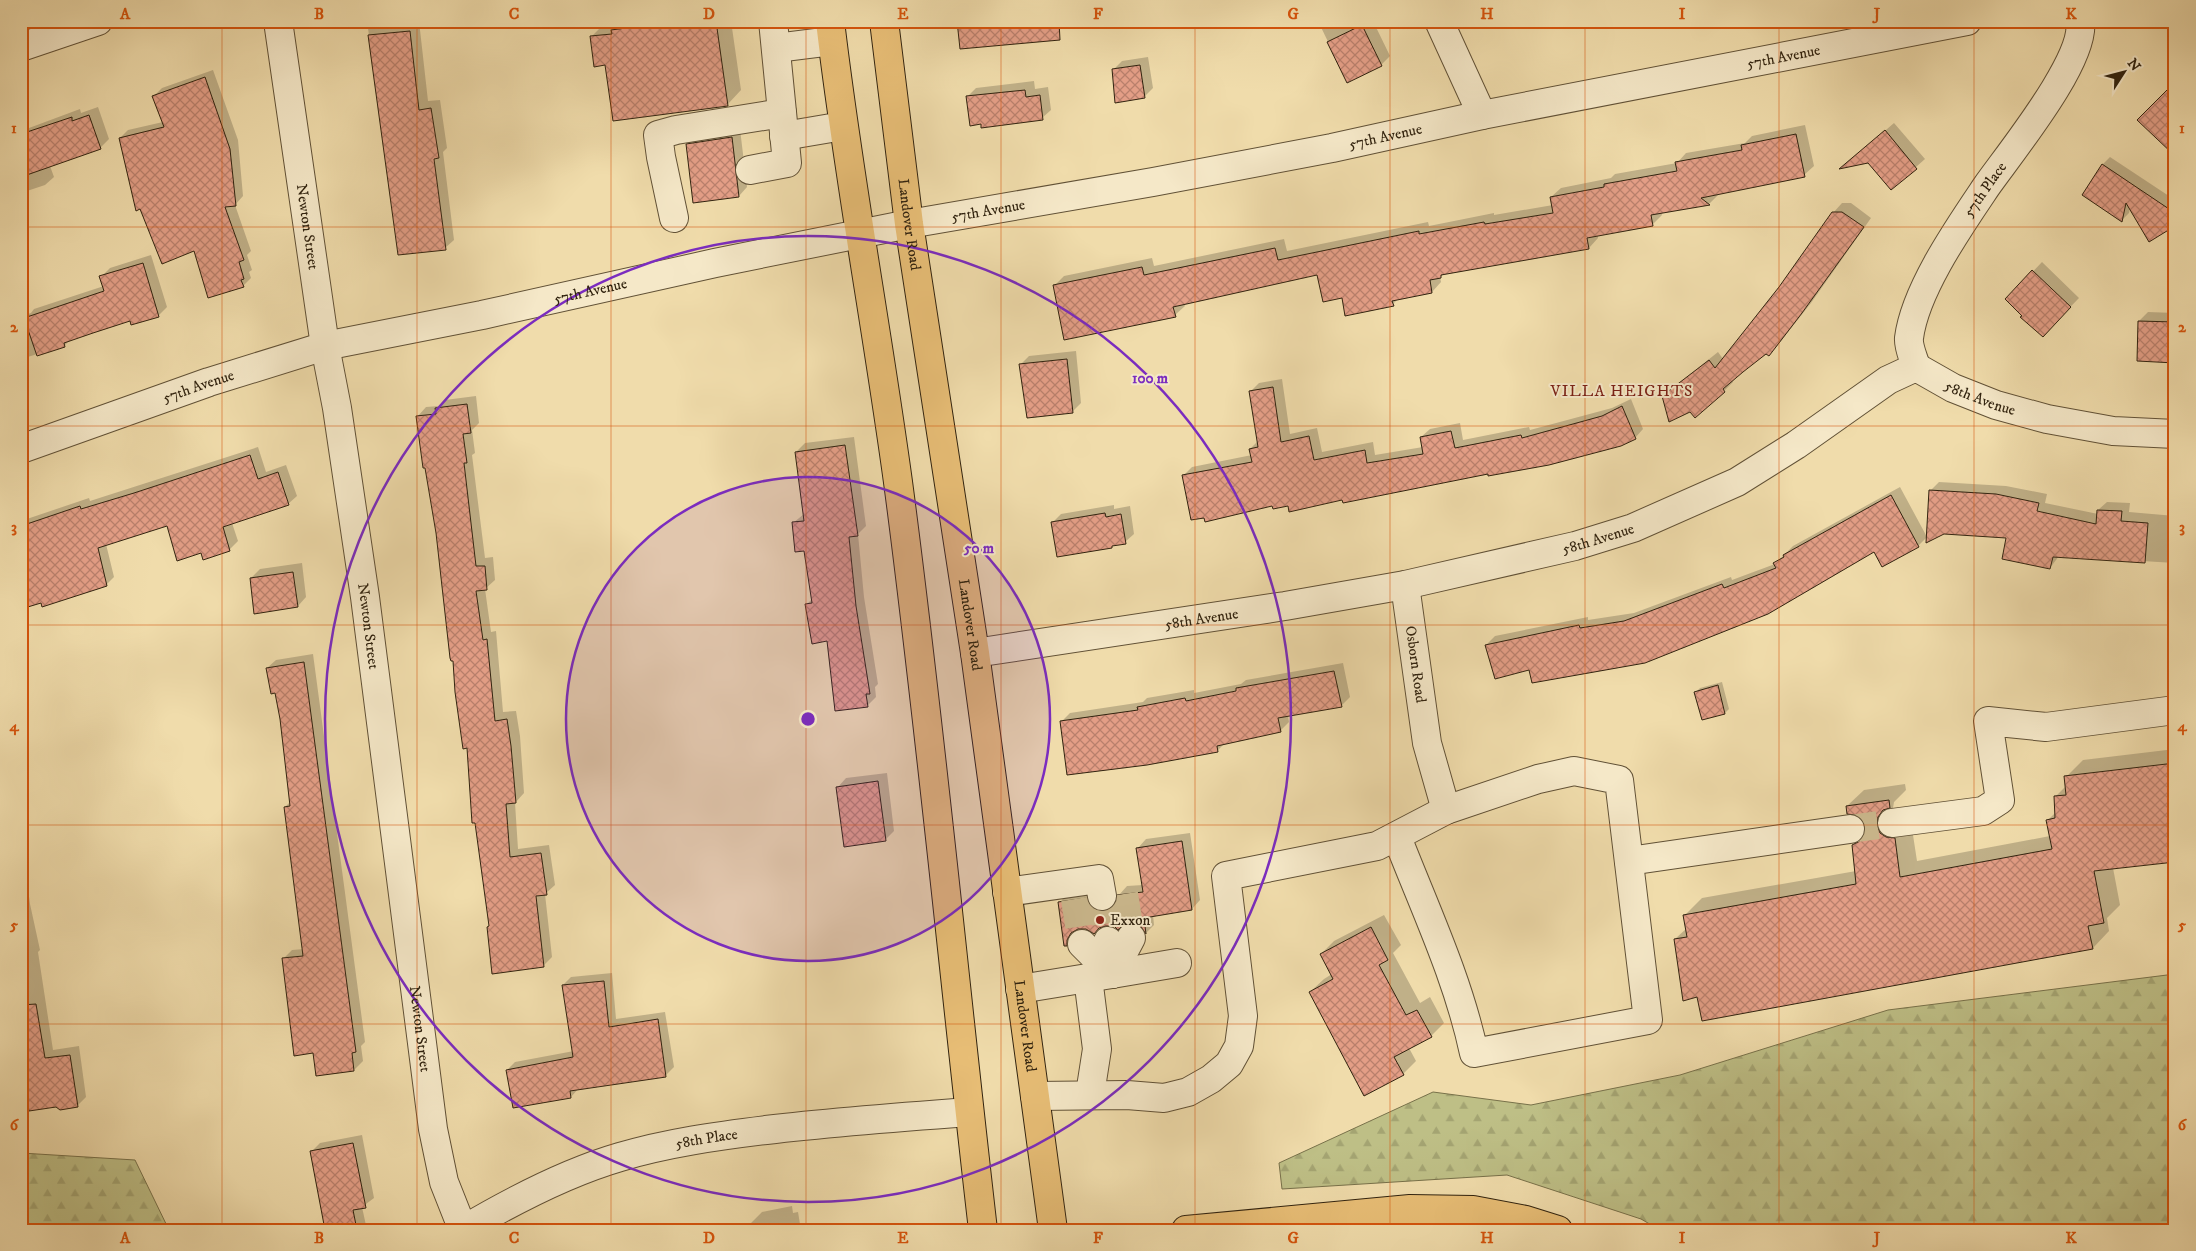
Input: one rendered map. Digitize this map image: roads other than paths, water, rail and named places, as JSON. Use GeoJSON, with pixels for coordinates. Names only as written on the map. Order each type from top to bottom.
{"type":"FeatureCollection","features":[{"type":"Feature","properties":{"kind":"main road","name":"Landover Road"},"geometry":{"type":"LineString","coordinates":[[884,21],[909,224],[975,653],[1054,1230]]}},
{"type":"Feature","properties":{"kind":"main road"},"geometry":{"type":"LineString","coordinates":[[831,31],[843,126],[899,490],[935,783],[983,1230]]}},
{"type":"Feature","properties":{"kind":"main road"},"geometry":{"type":"LineString","coordinates":[[1186,1230],[1410,1209],[1473,1210],[1526,1220],[1558,1230]]}},
{"type":"Feature","properties":{"kind":"street"},"geometry":{"type":"LineString","coordinates":[[21,47],[98,21]]}},
{"type":"Feature","properties":{"kind":"street","name":"Newton Street"},"geometry":{"type":"LineString","coordinates":[[278,21],[364,598],[433,1129],[444,1182],[463,1230]]}},
{"type":"Feature","properties":{"kind":"street"},"geometry":{"type":"LineString","coordinates":[[1439,21],[1482,115]]}},
{"type":"Feature","properties":{"kind":"street","name":"57th Avenue"},"geometry":{"type":"LineString","coordinates":[[21,449],[210,382],[325,346],[482,315],[715,263],[909,224],[1238,166],[1482,115],[1967,21]]}},
{"type":"Feature","properties":{"kind":"street","name":"57th Place"},"geometry":{"type":"LineString","coordinates":[[1916,368],[1909,340],[1915,312],[1936,266],[1985,189],[2052,93],[2073,56],[2081,28],[2080,21]]}},
{"type":"Feature","properties":{"kind":"street"},"geometry":{"type":"LineString","coordinates":[[750,170],[787,163],[774,34],[831,31]]}},
{"type":"Feature","properties":{"kind":"street"},"geometry":{"type":"LineString","coordinates":[[674,218],[658,135],[676,130],[783,125],[843,126]]}},
{"type":"Feature","properties":{"kind":"street","name":"58th Avenue"},"geometry":{"type":"LineString","coordinates":[[975,653],[1286,606],[1405,585],[1575,546],[1633,528],[1737,482],[1796,445],[1888,380],[1916,368],[1953,388],[1996,405],[2047,419],[2113,432],[2175,434]]}},
{"type":"Feature","properties":{"kind":"street","name":"Osborn Road"},"geometry":{"type":"LineString","coordinates":[[1405,585],[1427,743],[1446,810]]}},
{"type":"Feature","properties":{"kind":"street"},"geometry":{"type":"LineString","coordinates":[[1892,823],[1983,811],[2000,800],[1988,721],[2046,727],[2175,710]]}},
{"type":"Feature","properties":{"kind":"street"},"geometry":{"type":"LineString","coordinates":[[1035,1096],[1090,1094],[1164,1098],[1188,1092],[1212,1079],[1229,1064],[1239,1046],[1243,1016],[1226,876],[1377,846],[1446,810],[1538,779],[1574,771],[1619,780],[1648,1020],[1474,1053],[1466,1015],[1446,956],[1397,837]]}},
{"type":"Feature","properties":{"kind":"street"},"geometry":{"type":"LineString","coordinates":[[1629,860],[1850,829]]}},
{"type":"Feature","properties":{"kind":"street"},"geometry":{"type":"LineString","coordinates":[[1007,892],[1100,892]]}},
{"type":"Feature","properties":{"kind":"street"},"geometry":{"type":"LineString","coordinates":[[1090,1094],[1097,1049],[1100,976],[1107,941],[1100,976]]}},
{"type":"Feature","properties":{"kind":"street"},"geometry":{"type":"LineString","coordinates":[[1020,989],[1177,964]]}},
{"type":"Feature","properties":{"kind":"street","name":"58th Place"},"geometry":{"type":"LineString","coordinates":[[463,1230],[503,1206],[572,1174],[621,1156],[711,1137],[846,1121],[969,1112]]}},
{"type":"Feature","properties":{"kind":"tunnel"},"geometry":{"type":"LineString","coordinates":[[1850,829],[1892,823]]}},
{"type":"Feature","properties":{"kind":"tunnel"},"geometry":{"type":"LineString","coordinates":[[1124,894],[1131,938]]}},
{"type":"Feature","properties":{"kind":"tunnel"},"geometry":{"type":"LineString","coordinates":[[1102,896],[1108,941]]}},
{"type":"Feature","properties":{"kind":"tunnel"},"geometry":{"type":"LineString","coordinates":[[1075,899],[1082,944]]}},
{"type":"Feature","properties":{"kind":"place","name":"Exxon"},"geometry":{"type":"Point","coordinates":[1100,920]}},
{"type":"Feature","properties":{"kind":"district","name":"VILLA HEIGHTS"},"geometry":{"type":"Point","coordinates":[1622,391]}}]}
